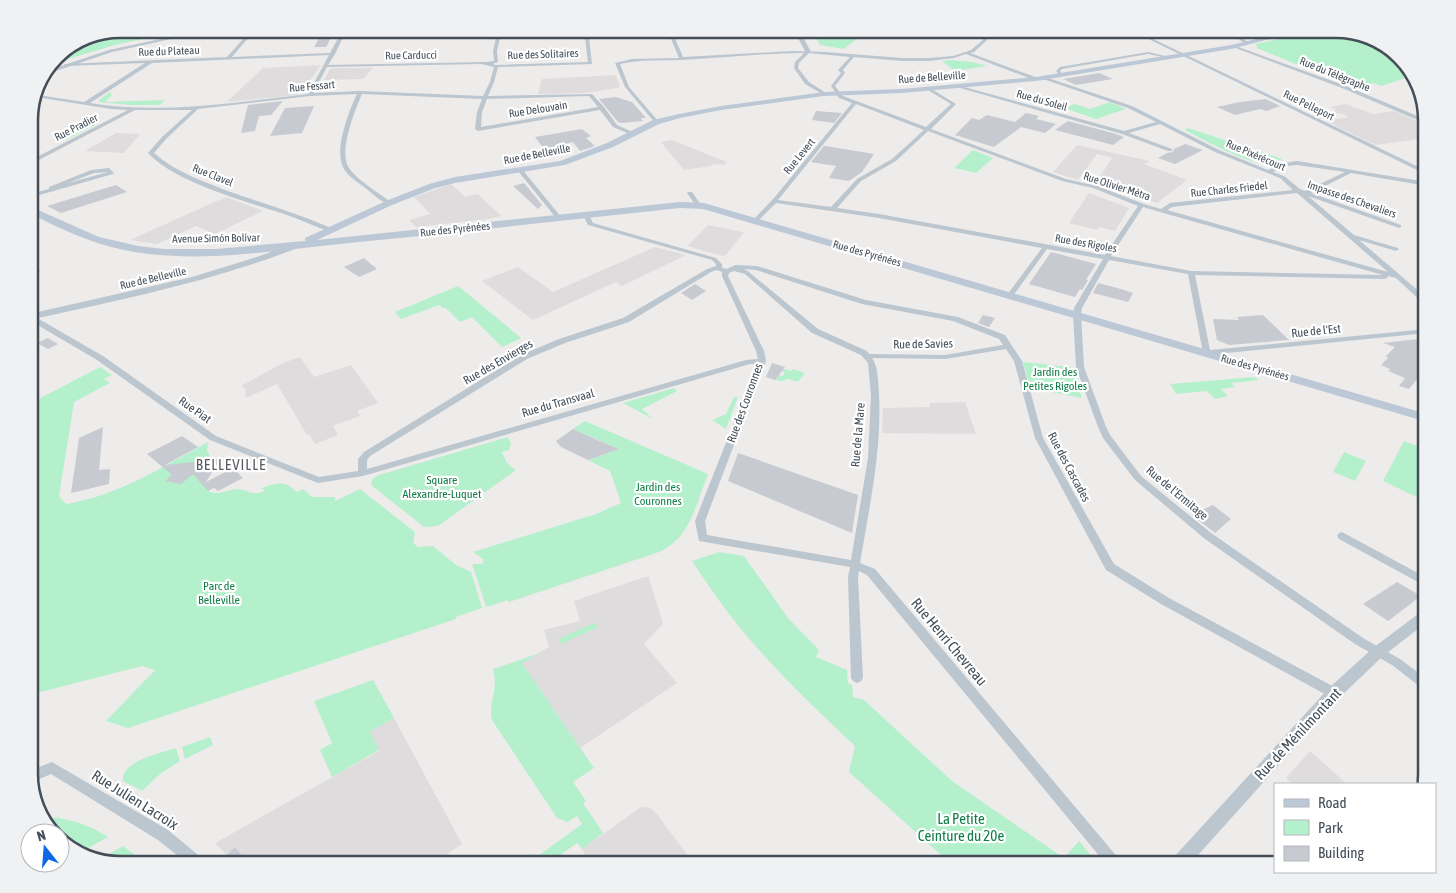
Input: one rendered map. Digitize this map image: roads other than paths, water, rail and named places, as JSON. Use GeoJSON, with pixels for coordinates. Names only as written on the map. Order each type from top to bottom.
{"type":"FeatureCollection","features":[{"type":"Feature","properties":{"kind":"main road","name":"Rue de Belleville"},"geometry":{"type":"LineString","coordinates":[[292,247],[389,203],[440,183],[562,163],[634,134],[656,122],[720,108],[824,94],[928,89],[1045,78],[1163,56],[1236,46],[1264,38]]}},
{"type":"Feature","properties":{"kind":"main road","name":"Rue des Pyrénées"},"geometry":{"type":"LineString","coordinates":[[292,247],[698,205],[756,220],[1418,415]]}},
{"type":"Feature","properties":{"kind":"main road","name":"Avenue Simón Bolívar"},"geometry":{"type":"LineString","coordinates":[[38,214],[79,234],[111,244],[138,249],[186,253],[220,253],[292,247]]}},
{"type":"Feature","properties":{"kind":"street"},"geometry":{"type":"LineString","coordinates":[[54,69],[131,46],[170,38]]}},
{"type":"Feature","properties":{"kind":"street"},"geometry":{"type":"LineString","coordinates":[[228,59],[246,38]]}},
{"type":"Feature","properties":{"kind":"street"},"geometry":{"type":"LineString","coordinates":[[310,95],[341,38]]}},
{"type":"Feature","properties":{"kind":"street"},"geometry":{"type":"LineString","coordinates":[[485,63],[496,62],[495,51],[498,38]]}},
{"type":"Feature","properties":{"kind":"street","name":"Rue des Solitaires"},"geometry":{"type":"LineString","coordinates":[[496,66],[590,63],[587,38]]}},
{"type":"Feature","properties":{"kind":"street"},"geometry":{"type":"LineString","coordinates":[[673,38],[682,59]]}},
{"type":"Feature","properties":{"kind":"street"},"geometry":{"type":"LineString","coordinates":[[802,38],[808,52]]}},
{"type":"Feature","properties":{"kind":"street"},"geometry":{"type":"LineString","coordinates":[[656,122],[626,87],[617,64],[619,62],[808,52],[912,60],[966,53],[980,47],[984,38]]}},
{"type":"Feature","properties":{"kind":"street","name":"Rue Pelleport"},"geometry":{"type":"LineString","coordinates":[[1150,38],[1418,169]]}},
{"type":"Feature","properties":{"kind":"street"},"geometry":{"type":"LineString","coordinates":[[1240,38],[1246,42]]}},
{"type":"Feature","properties":{"kind":"street","name":"Rue du Télégraphe"},"geometry":{"type":"LineString","coordinates":[[1236,46],[1352,90],[1418,118]]}},
{"type":"Feature","properties":{"kind":"street"},"geometry":{"type":"LineString","coordinates":[[808,52],[797,63],[796,68],[807,83],[824,94]]}},
{"type":"Feature","properties":{"kind":"street"},"geometry":{"type":"LineString","coordinates":[[966,53],[1036,79]]}},
{"type":"Feature","properties":{"kind":"street","name":"Rue du Plateau"},"geometry":{"type":"LineString","coordinates":[[66,65],[333,54]]}},
{"type":"Feature","properties":{"kind":"street"},"geometry":{"type":"LineString","coordinates":[[838,94],[833,86],[843,73],[840,70],[853,56]]}},
{"type":"Feature","properties":{"kind":"street"},"geometry":{"type":"LineString","coordinates":[[85,104],[150,62]]}},
{"type":"Feature","properties":{"kind":"street","name":"Rue Carducci"},"geometry":{"type":"LineString","coordinates":[[326,66],[485,63],[496,66]]}},
{"type":"Feature","properties":{"kind":"street"},"geometry":{"type":"LineString","coordinates":[[486,97],[496,76],[496,66]]}},
{"type":"Feature","properties":{"kind":"street","name":"Rue Pixérécourt"},"geometry":{"type":"LineString","coordinates":[[1045,78],[1130,107],[1217,150],[1282,177],[1302,192],[1418,294]]}},
{"type":"Feature","properties":{"kind":"street","name":"Rue du Soleil"},"geometry":{"type":"LineString","coordinates":[[955,86],[1124,133],[1170,150]]}},
{"type":"Feature","properties":{"kind":"street"},"geometry":{"type":"LineString","coordinates":[[833,209],[859,180],[894,160],[954,104],[928,89]]}},
{"type":"Feature","properties":{"kind":"street"},"geometry":{"type":"LineString","coordinates":[[360,92],[353,106],[342,155],[345,167],[389,203]]}},
{"type":"Feature","properties":{"kind":"street","name":"Rue Fessart"},"geometry":{"type":"LineString","coordinates":[[41,97],[85,104],[133,108],[197,108],[310,95],[360,92],[486,97],[591,96],[602,108]]}},
{"type":"Feature","properties":{"kind":"street","name":"Rue Olivier Métra"},"geometry":{"type":"LineString","coordinates":[[838,94],[841,97],[1064,180],[1095,187],[1162,211],[1398,277]]}},
{"type":"Feature","properties":{"kind":"street","name":"Rue Delouvain"},"geometry":{"type":"LineString","coordinates":[[486,97],[477,116],[478,129],[602,108]]}},
{"type":"Feature","properties":{"kind":"street","name":"Rue Levert"},"geometry":{"type":"LineString","coordinates":[[756,220],[774,202],[855,102]]}},
{"type":"Feature","properties":{"kind":"street","name":"Rue Pradier"},"geometry":{"type":"LineString","coordinates":[[38,158],[133,108]]}},
{"type":"Feature","properties":{"kind":"street","name":"Rue Clavel"},"geometry":{"type":"LineString","coordinates":[[197,108],[164,138],[152,153],[154,156],[168,168],[331,230]]}},
{"type":"Feature","properties":{"kind":"street"},"geometry":{"type":"LineString","coordinates":[[602,108],[615,126],[634,134]]}},
{"type":"Feature","properties":{"kind":"street"},"geometry":{"type":"LineString","coordinates":[[1124,133],[1161,122]]}},
{"type":"Feature","properties":{"kind":"street"},"geometry":{"type":"LineString","coordinates":[[1270,171],[1286,164],[1297,163],[1418,182]]}},
{"type":"Feature","properties":{"kind":"street"},"geometry":{"type":"LineString","coordinates":[[38,193],[97,170],[109,170],[111,174],[51,188]]}},
{"type":"Feature","properties":{"kind":"street"},"geometry":{"type":"LineString","coordinates":[[520,170],[559,218]]}},
{"type":"Feature","properties":{"kind":"street"},"geometry":{"type":"LineString","coordinates":[[1302,192],[1350,171]]}},
{"type":"Feature","properties":{"kind":"street","name":"Rue Charles Friedel"},"geometry":{"type":"LineString","coordinates":[[1162,211],[1170,206],[1302,192]]}},
{"type":"Feature","properties":{"kind":"street","name":"Impasse des Chevaliers"},"geometry":{"type":"LineString","coordinates":[[1302,192],[1399,226]]}},
{"type":"Feature","properties":{"kind":"street"},"geometry":{"type":"LineString","coordinates":[[690,193],[698,205]]}},
{"type":"Feature","properties":{"kind":"street","name":"Rue des Rigoles"},"geometry":{"type":"LineString","coordinates":[[774,202],[833,209],[1191,273],[1398,277]]}},
{"type":"Feature","properties":{"kind":"street","name":"Rue de l'Ermitage"},"geometry":{"type":"LineString","coordinates":[[1142,205],[1108,257],[1078,308],[1077,314],[1080,367],[1106,436],[1138,478],[1208,536],[1418,678]]}},
{"type":"Feature","properties":{"kind":"street"},"geometry":{"type":"LineString","coordinates":[[586,216],[590,224],[710,258],[721,268]]}},
{"type":"Feature","properties":{"kind":"street"},"geometry":{"type":"LineString","coordinates":[[1351,236],[1396,249]]}},
{"type":"Feature","properties":{"kind":"street"},"geometry":{"type":"LineString","coordinates":[[1011,295],[1046,246]]}},
{"type":"Feature","properties":{"kind":"street","name":"Rue de Belleville"},"geometry":{"type":"LineString","coordinates":[[38,315],[193,280],[259,261],[292,247]]}},
{"type":"Feature","properties":{"kind":"street","name":"Rue des Couronnes"},"geometry":{"type":"LineString","coordinates":[[702,538],[700,521],[762,361],[760,351],[721,268]]}},
{"type":"Feature","properties":{"kind":"street"},"geometry":{"type":"LineString","coordinates":[[735,268],[747,273],[815,331],[867,356]]}},
{"type":"Feature","properties":{"kind":"street","name":"Rue des Envierges"},"geometry":{"type":"LineString","coordinates":[[363,473],[362,459],[367,454],[524,358],[562,341],[626,320],[709,270],[735,268]]}},
{"type":"Feature","properties":{"kind":"street","name":"Rue des Cascades"},"geometry":{"type":"LineString","coordinates":[[735,268],[757,268],[865,302],[955,319],[1002,337],[1018,361],[1039,438],[1110,567],[1165,601],[1334,692]]}},
{"type":"Feature","properties":{"kind":"street"},"geometry":{"type":"LineString","coordinates":[[1191,273],[1207,353]]}},
{"type":"Feature","properties":{"kind":"street","name":"Rue Piat"},"geometry":{"type":"LineString","coordinates":[[38,322],[100,358],[213,438],[318,480],[363,473]]}},
{"type":"Feature","properties":{"kind":"street","name":"Rue de l'Est"},"geometry":{"type":"LineString","coordinates":[[1207,353],[1418,332]]}},
{"type":"Feature","properties":{"kind":"street","name":"Rue de Savies"},"geometry":{"type":"LineString","coordinates":[[867,356],[945,357],[1008,346]]}},
{"type":"Feature","properties":{"kind":"street","name":"Rue de la Mare"},"geometry":{"type":"LineString","coordinates":[[857,678],[854,564],[873,446],[876,395],[874,367],[867,356]]}},
{"type":"Feature","properties":{"kind":"street","name":"Rue du Transvaal"},"geometry":{"type":"LineString","coordinates":[[363,473],[602,403],[749,362],[762,361]]}},
{"type":"Feature","properties":{"kind":"street"},"geometry":{"type":"LineString","coordinates":[[1342,536],[1418,578]]}},
{"type":"Feature","properties":{"kind":"street","name":"Rue Henri Chevreau"},"geometry":{"type":"LineString","coordinates":[[702,538],[854,564],[871,572],[1107,856]]}},
{"type":"Feature","properties":{"kind":"street","name":"Rue de Ménilmontant"},"geometry":{"type":"LineString","coordinates":[[1186,856],[1334,692],[1378,652],[1418,622]]}},
{"type":"Feature","properties":{"kind":"street"},"geometry":{"type":"LineString","coordinates":[[38,773],[52,768]]}},
{"type":"Feature","properties":{"kind":"street","name":"Rue Julien Lacroix"},"geometry":{"type":"LineString","coordinates":[[52,768],[163,834],[189,856]]}},
{"type":"Feature","properties":{"kind":"district","name":"BELLEVILLE"},"geometry":{"type":"Point","coordinates":[231,465]}},
{"type":"Feature","properties":{"kind":"park label","name":"Jardin des Petites Rigoles"},"geometry":{"type":"Point","coordinates":[1055,379]}},
{"type":"Feature","properties":{"kind":"park label","name":"Square Alexandre-Luquet"},"geometry":{"type":"Point","coordinates":[442,487]}},
{"type":"Feature","properties":{"kind":"park label","name":"Jardin des Couronnes"},"geometry":{"type":"Point","coordinates":[658,494]}},
{"type":"Feature","properties":{"kind":"park label","name":"Parc de Belleville"},"geometry":{"type":"Point","coordinates":[219,593]}},
{"type":"Feature","properties":{"kind":"park label","name":"La Petite Ceinture du 20e"},"geometry":{"type":"Point","coordinates":[961,828]}}]}
